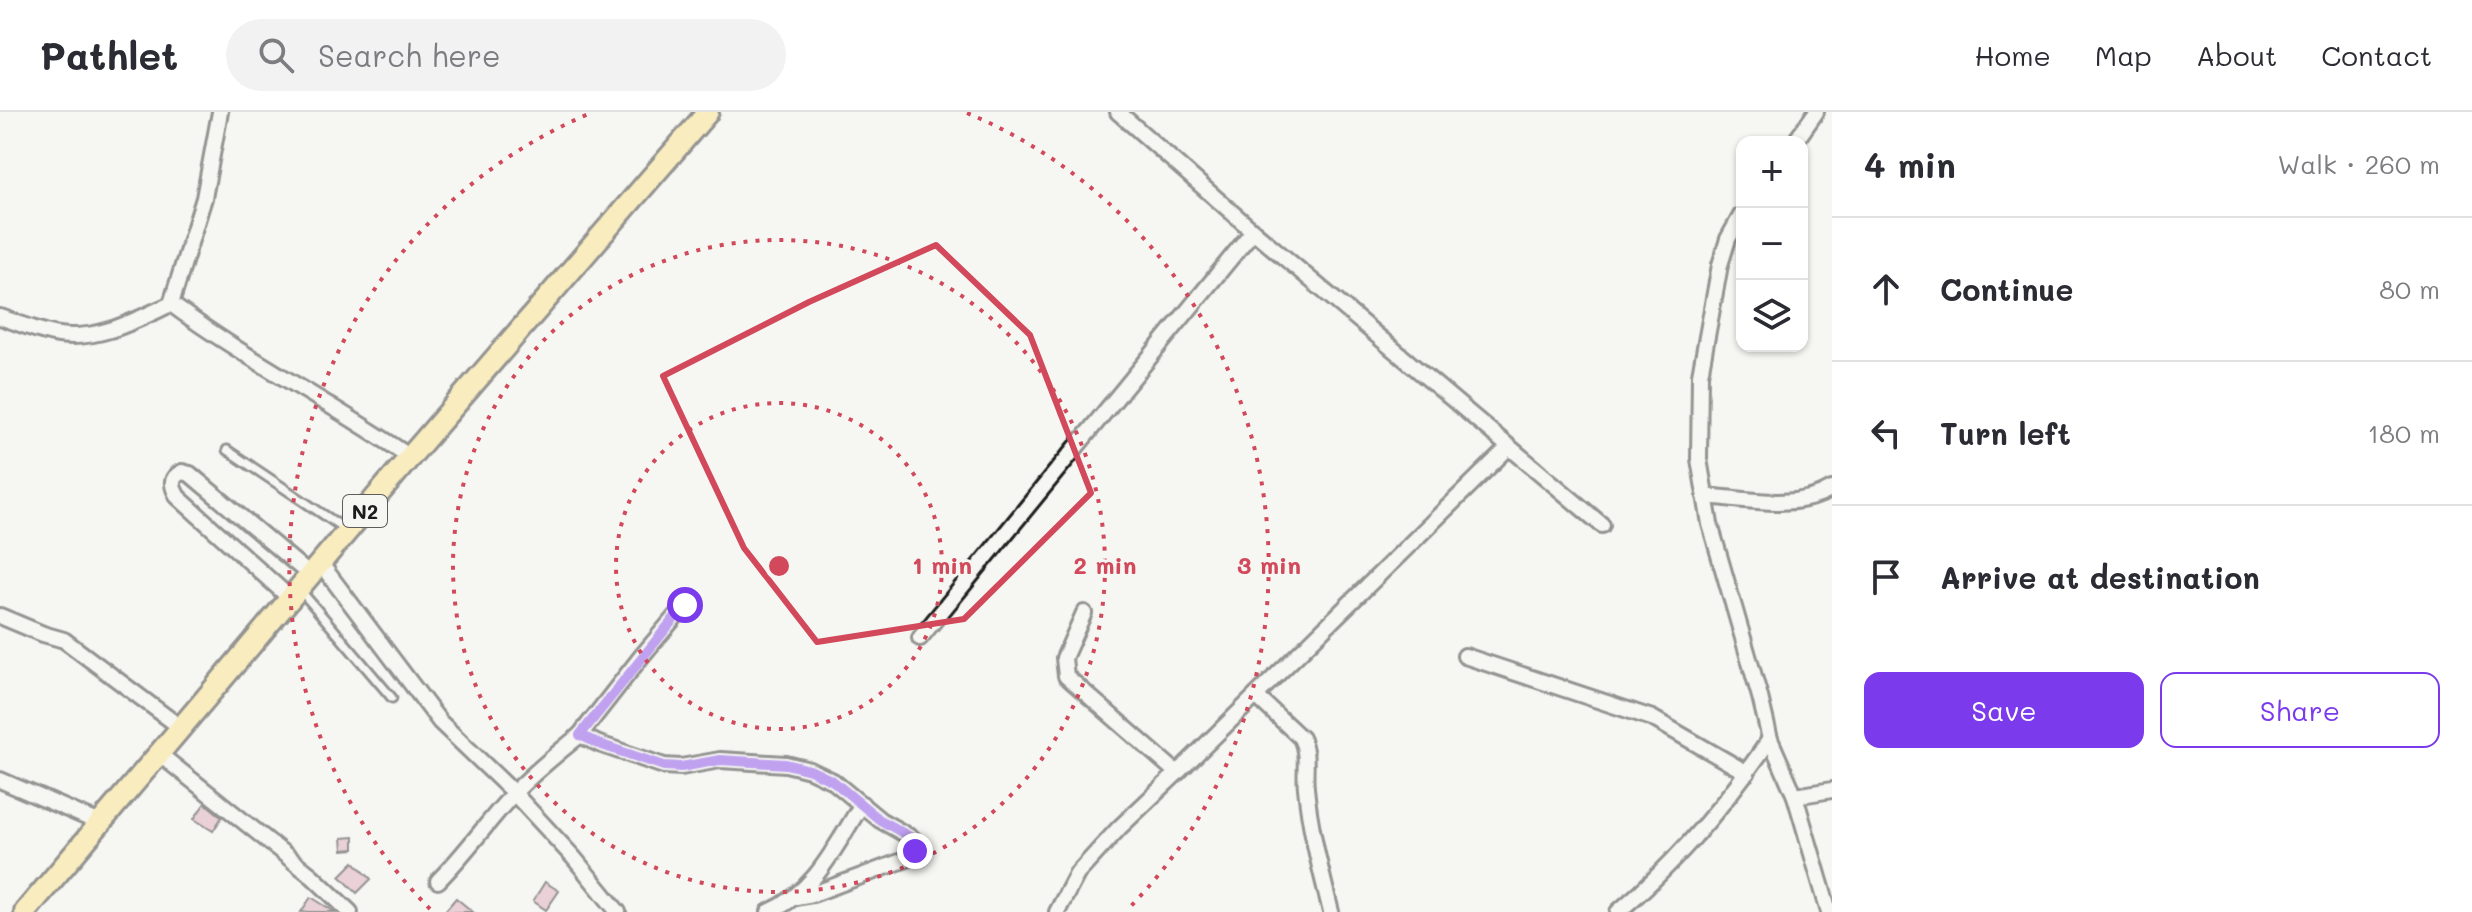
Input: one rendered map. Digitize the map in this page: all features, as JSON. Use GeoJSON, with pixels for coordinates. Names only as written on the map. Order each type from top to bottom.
{"type":"FeatureCollection","features":[{"type":"Feature","properties":{"kind":"main road","name":"N2"},"geometry":{"type":"LineString","coordinates":[[25,912],[410,457],[708,112]]}},
{"type":"Feature","properties":{"kind":"street"},"geometry":{"type":"LineString","coordinates":[[0,317],[56,335],[75,337],[97,335],[171,304],[204,198],[220,112]]}},
{"type":"Feature","properties":{"kind":"street"},"geometry":{"type":"LineString","coordinates":[[1118,112],[1253,231],[1602,525]]}},
{"type":"Feature","properties":{"kind":"street"},"geometry":{"type":"LineString","coordinates":[[1799,136],[1816,112]]}},
{"type":"Feature","properties":{"kind":"street"},"geometry":{"type":"LineString","coordinates":[[1736,225],[1720,265],[1700,375],[1699,459],[1710,524],[1770,739],[1826,878],[1829,912]]}},
{"type":"Feature","properties":{"kind":"street"},"geometry":{"type":"LineString","coordinates":[[920,638],[1253,231]]}},
{"type":"Feature","properties":{"kind":"street"},"geometry":{"type":"LineString","coordinates":[[171,304],[202,327],[410,457]]}},
{"type":"Feature","properties":{"kind":"street"},"geometry":{"type":"LineString","coordinates":[[1057,912],[1077,874],[1119,828],[1509,447]]}},
{"type":"Feature","properties":{"kind":"street"},"geometry":{"type":"LineString","coordinates":[[306,582],[178,497],[172,481],[175,475],[182,472],[190,474],[306,582],[440,722],[514,793],[574,858],[618,912]]}},
{"type":"Feature","properties":{"kind":"street"},"geometry":{"type":"LineString","coordinates":[[1705,496],[1793,502],[1832,489]]}},
{"type":"Feature","properties":{"kind":"street"},"geometry":{"type":"LineString","coordinates":[[438,881],[464,856],[514,793],[580,735],[685,605]]}},
{"type":"Feature","properties":{"kind":"street"},"geometry":{"type":"LineString","coordinates":[[1084,613],[1064,658],[1066,676],[1177,773]]}},
{"type":"Feature","properties":{"kind":"street"},"geometry":{"type":"LineString","coordinates":[[0,616],[64,640],[180,727]]}},
{"type":"Feature","properties":{"kind":"street"},"geometry":{"type":"LineString","coordinates":[[1465,656],[1652,718],[1747,773]]}},
{"type":"Feature","properties":{"kind":"street"},"geometry":{"type":"LineString","coordinates":[[1256,696],[1301,738],[1305,746],[1305,786],[1331,912]]}},
{"type":"Feature","properties":{"kind":"street"},"geometry":{"type":"LineString","coordinates":[[580,735],[664,766],[681,767],[720,760],[786,764],[810,770],[833,781],[880,820],[916,842],[915,851],[907,859],[813,894],[796,897]]}},
{"type":"Feature","properties":{"kind":"street"},"geometry":{"type":"LineString","coordinates":[[1618,912],[1656,880],[1747,773],[1770,739]]}},
{"type":"Feature","properties":{"kind":"street"},"geometry":{"type":"LineString","coordinates":[[158,753],[312,876],[350,912]]}},
{"type":"Feature","properties":{"kind":"street"},"geometry":{"type":"LineString","coordinates":[[0,780],[100,823]]}},
{"type":"Feature","properties":{"kind":"street"},"geometry":{"type":"LineString","coordinates":[[1795,796],[1832,790]]}},
{"type":"Feature","properties":{"kind":"street"},"geometry":{"type":"LineString","coordinates":[[772,912],[796,897],[827,860],[862,804]]}},
{"type":"Feature","properties":{"kind":"lane"},"geometry":{"type":"LineString","coordinates":[[227,450],[349,531]]}},
{"type":"Feature","properties":{"kind":"lane"},"geometry":{"type":"LineString","coordinates":[[306,582],[392,698]]}},
{"type":"Feature","properties":{"kind":"highlighted area"},"geometry":{"type":"Polygon","coordinates":[[[936,245],[1030,335],[1091,493],[964,619],[817,642],[744,548],[663,376],[809,302],[936,245]]]}},
{"type":"Feature","properties":{"kind":"building"},"geometry":{"type":"Polygon","coordinates":[[[205,803],[222,817],[213,831],[194,819],[205,803]]]}},
{"type":"Feature","properties":{"kind":"building"},"geometry":{"type":"Polygon","coordinates":[[[354,837],[354,849],[343,850],[342,838],[354,837]]]}},
{"type":"Feature","properties":{"kind":"building"},"geometry":{"type":"Polygon","coordinates":[[[354,862],[371,879],[357,893],[340,876],[354,862]]]}},
{"type":"Feature","properties":{"kind":"building"},"geometry":{"type":"Polygon","coordinates":[[[545,882],[559,891],[546,910],[533,901],[545,882]]]}},
{"type":"Feature","properties":{"kind":"building"},"geometry":{"type":"Polygon","coordinates":[[[311,897],[335,912],[301,912],[311,897]]]}},
{"type":"Feature","properties":{"kind":"building"},"geometry":{"type":"Polygon","coordinates":[[[456,898],[473,912],[444,912],[456,898]]]}},
{"type":"Feature","properties":{"kind":"route"},"geometry":{"type":"LineString","coordinates":[[685,605],[580,735],[664,766],[681,767],[720,760],[786,764],[810,770],[833,781],[880,820],[912,838],[916,842],[915,851]]}}]}
